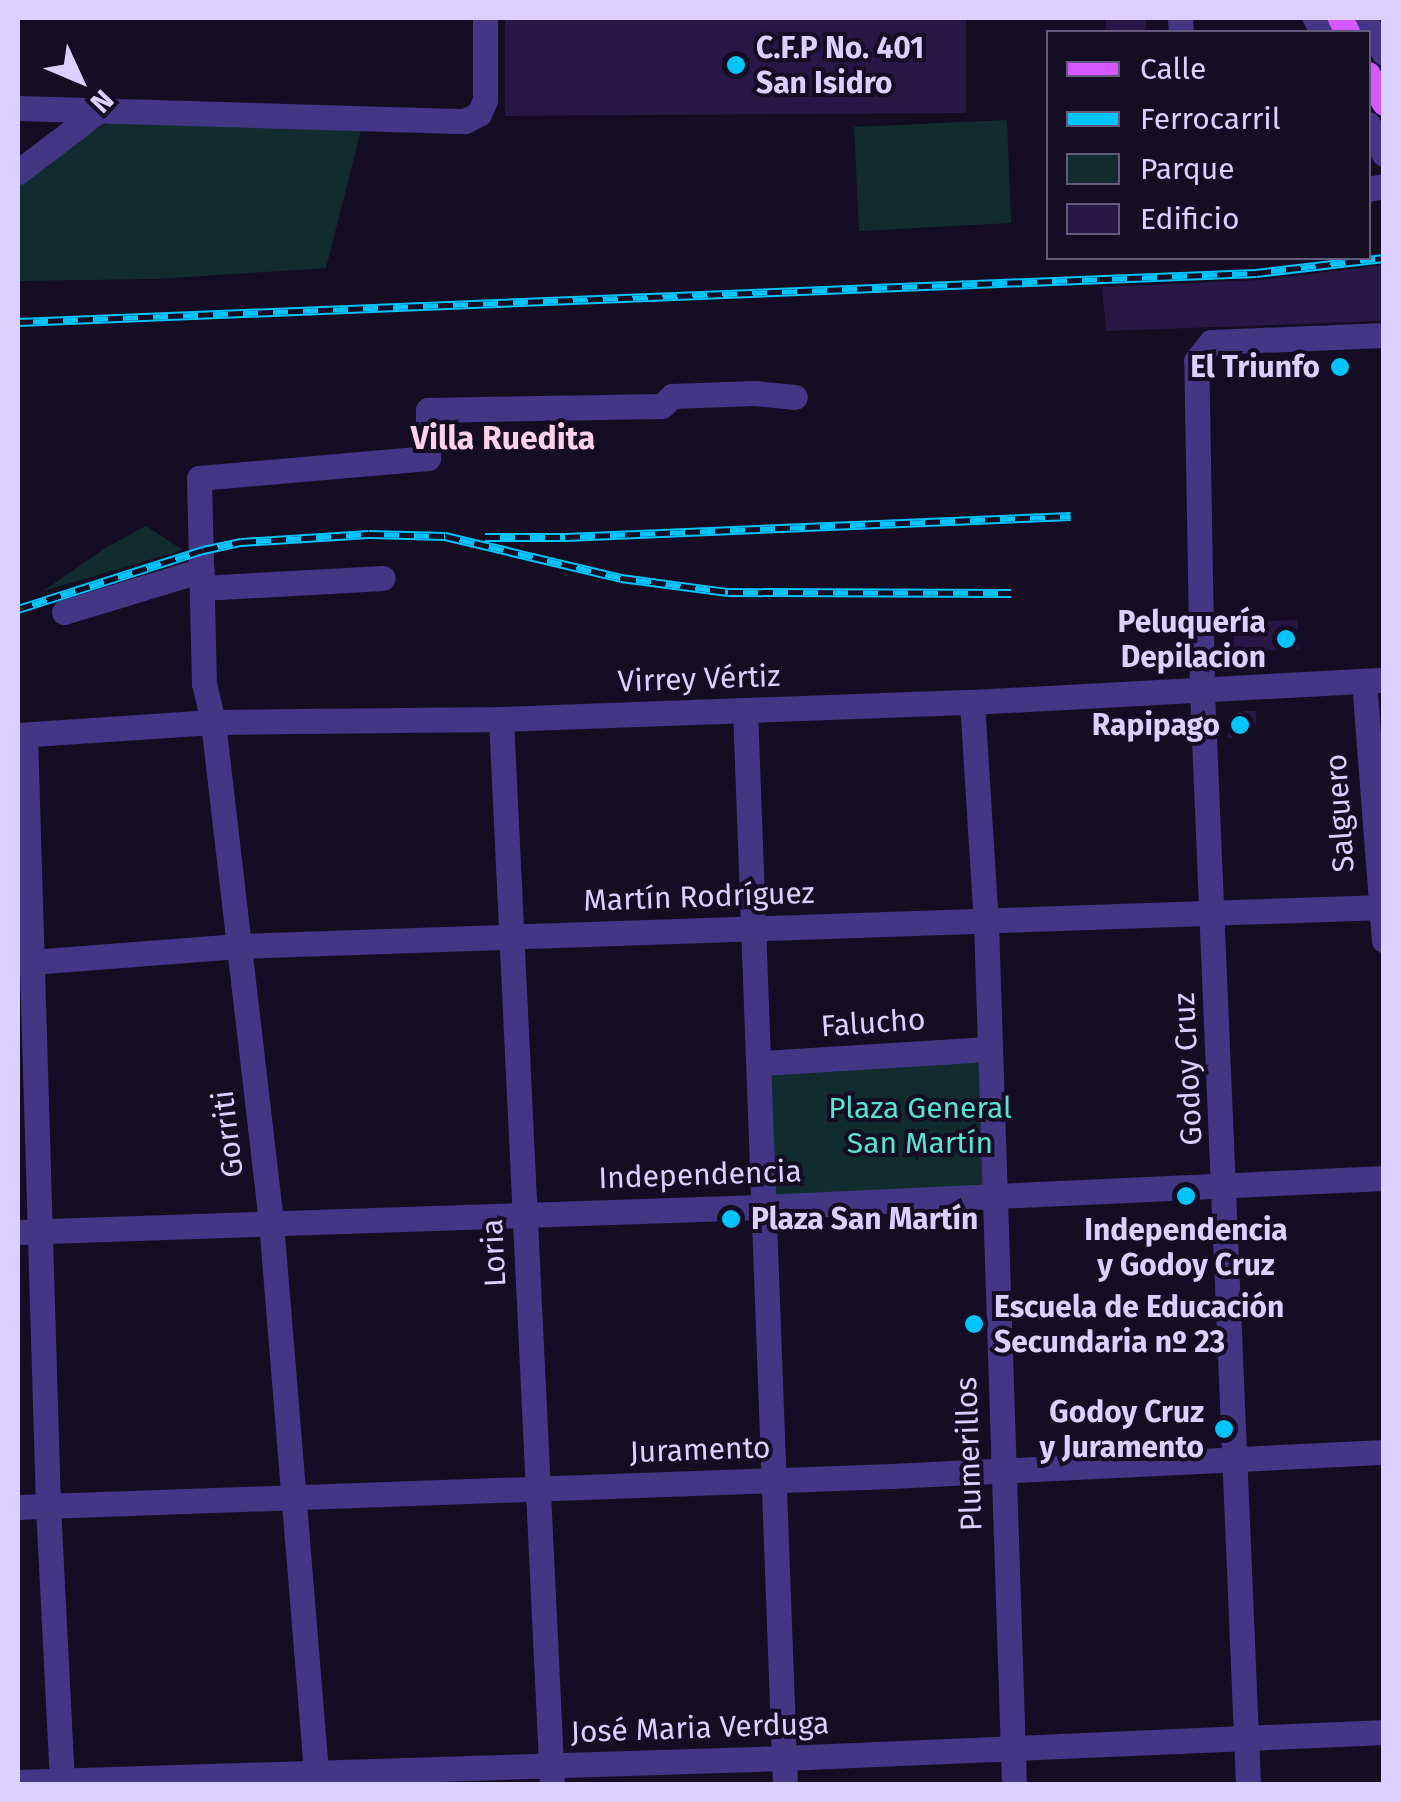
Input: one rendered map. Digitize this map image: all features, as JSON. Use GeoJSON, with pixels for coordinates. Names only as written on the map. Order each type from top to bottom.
{"type":"FeatureCollection","features":[{"type":"Feature","properties":{"kind":"main road"},"geometry":{"type":"LineString","coordinates":[[1371,79],[1384,103]]}},
{"type":"Feature","properties":{"kind":"street"},"geometry":{"type":"LineString","coordinates":[[18,108],[466,121],[478,114],[485,100],[485,18]]}},
{"type":"Feature","properties":{"kind":"street"},"geometry":{"type":"LineString","coordinates":[[1371,30],[1384,53]]}},
{"type":"Feature","properties":{"kind":"street"},"geometry":{"type":"LineString","coordinates":[[18,172],[97,112]]}},
{"type":"Feature","properties":{"kind":"street"},"geometry":{"type":"LineString","coordinates":[[1371,130],[1384,154]]}},
{"type":"Feature","properties":{"kind":"street"},"geometry":{"type":"LineString","coordinates":[[18,153],[47,152]]}},
{"type":"Feature","properties":{"kind":"street","name":"Godoy Cruz"},"geometry":{"type":"LineString","coordinates":[[1248,1784],[1226,1184],[1202,690],[1196,361],[1200,351],[1211,342],[1384,336]]}},
{"type":"Feature","properties":{"kind":"street","name":"Gorriti"},"geometry":{"type":"LineString","coordinates":[[316,1778],[271,1222],[213,722],[204,684],[200,478],[428,458],[428,410],[662,406],[672,396],[796,396]]}},
{"type":"Feature","properties":{"kind":"street"},"geometry":{"type":"LineString","coordinates":[[64,612],[202,579],[383,578]]}},
{"type":"Feature","properties":{"kind":"street","name":"Virrey Vértiz"},"geometry":{"type":"LineString","coordinates":[[21,735],[213,722],[501,718],[972,702],[1374,680]]}},
{"type":"Feature","properties":{"kind":"street","name":"Salguero"},"geometry":{"type":"LineString","coordinates":[[1374,680],[1384,940]]}},
{"type":"Feature","properties":{"kind":"street","name":"Plumerillos"},"geometry":{"type":"LineString","coordinates":[[972,702],[986,923],[1014,1784]]}},
{"type":"Feature","properties":{"kind":"street"},"geometry":{"type":"LineString","coordinates":[[744,710],[761,1063],[761,1207],[785,1784]]}},
{"type":"Feature","properties":{"kind":"street","name":"Loria"},"geometry":{"type":"LineString","coordinates":[[501,718],[551,1775]]}},
{"type":"Feature","properties":{"kind":"street"},"geometry":{"type":"LineString","coordinates":[[21,735],[29,1231],[62,1782]]}},
{"type":"Feature","properties":{"kind":"street","name":"Martín Rodríguez"},"geometry":{"type":"LineString","coordinates":[[23,963],[238,946],[1381,907]]}},
{"type":"Feature","properties":{"kind":"street","name":"Falucho"},"geometry":{"type":"LineString","coordinates":[[761,1063],[989,1048]]}},
{"type":"Feature","properties":{"kind":"street","name":"Independencia"},"geometry":{"type":"LineString","coordinates":[[29,1231],[761,1207],[1384,1178]]}},
{"type":"Feature","properties":{"kind":"street","name":"Juramento"},"geometry":{"type":"LineString","coordinates":[[18,1507],[775,1480],[1384,1452]]}},
{"type":"Feature","properties":{"kind":"street","name":"José Maria Verduga"},"geometry":{"type":"LineString","coordinates":[[18,1782],[551,1775],[784,1758],[1384,1732]]}},
{"type":"Feature","properties":{"kind":"green space"},"geometry":{"type":"Polygon","coordinates":[[[1007,120],[1011,223],[859,231],[854,127],[1007,120]]]}},
{"type":"Feature","properties":{"kind":"green space"},"geometry":{"type":"Polygon","coordinates":[[[109,121],[361,130],[326,268],[156,279],[18,281],[18,183],[109,121]]]}},
{"type":"Feature","properties":{"kind":"green space"},"geometry":{"type":"Polygon","coordinates":[[[146,526],[183,550],[43,591],[107,547],[146,526]]]}},
{"type":"Feature","properties":{"kind":"green space","name":"Plaza General San Martín"},"geometry":{"type":"Polygon","coordinates":[[[984,1057],[987,1186],[777,1197],[769,1187],[770,1071],[984,1057]]]}},
{"type":"Feature","properties":{"kind":"building","name":"C.F.P No. 401 San Isidro"},"geometry":{"type":"Polygon","coordinates":[[[505,18],[966,18],[966,113],[505,116],[505,18]]]}},
{"type":"Feature","properties":{"kind":"building"},"geometry":{"type":"Polygon","coordinates":[[[1106,18],[1146,18],[1146,30],[1106,30],[1106,18]]]}},
{"type":"Feature","properties":{"kind":"building"},"geometry":{"type":"Polygon","coordinates":[[[1384,265],[1384,321],[1106,331],[1102,287],[1260,280],[1384,265]]]}},
{"type":"Feature","properties":{"kind":"building"},"geometry":{"type":"Polygon","coordinates":[[[1297,620],[1299,649],[1234,652],[1233,622],[1297,620]]]}},
{"type":"Feature","properties":{"kind":"building","name":"Rapipago"},"geometry":{"type":"Polygon","coordinates":[[[1235,711],[1256,711],[1256,724],[1248,725],[1248,738],[1228,738],[1228,719],[1235,711]]]}},
{"type":"Feature","properties":{"kind":"railway"},"geometry":{"type":"LineString","coordinates":[[1371,260],[1384,258]]}},
{"type":"Feature","properties":{"kind":"railway"},"geometry":{"type":"LineString","coordinates":[[18,322],[1256,273],[1367,260]]}},
{"type":"Feature","properties":{"kind":"railway"},"geometry":{"type":"LineString","coordinates":[[485,537],[1071,516]]}},
{"type":"Feature","properties":{"kind":"railway"},"geometry":{"type":"LineString","coordinates":[[18,609],[203,550],[241,542],[369,534],[445,536],[621,578],[728,592],[1011,593]]}},
{"type":"Feature","properties":{"kind":"place","name":"C.F.P No. 401 San Isidro"},"geometry":{"type":"Point","coordinates":[736,65]}},
{"type":"Feature","properties":{"kind":"place","name":"El Triunfo"},"geometry":{"type":"Point","coordinates":[1340,367]}},
{"type":"Feature","properties":{"kind":"place","name":"Peluquería Depilacion"},"geometry":{"type":"Point","coordinates":[1286,639]}},
{"type":"Feature","properties":{"kind":"place","name":"Rapipago"},"geometry":{"type":"Point","coordinates":[1240,725]}},
{"type":"Feature","properties":{"kind":"place","name":"Independencia y Godoy Cruz"},"geometry":{"type":"Point","coordinates":[1186,1196]}},
{"type":"Feature","properties":{"kind":"place","name":"Plaza San Martín"},"geometry":{"type":"Point","coordinates":[731,1219]}},
{"type":"Feature","properties":{"kind":"place","name":"Escuela de Educación Secundaria nº 23"},"geometry":{"type":"Point","coordinates":[974,1324]}},
{"type":"Feature","properties":{"kind":"place","name":"Godoy Cruz y Juramento"},"geometry":{"type":"Point","coordinates":[1224,1429]}},
{"type":"Feature","properties":{"kind":"district","name":"Villa Ruedita"},"geometry":{"type":"Point","coordinates":[503,438]}}]}
